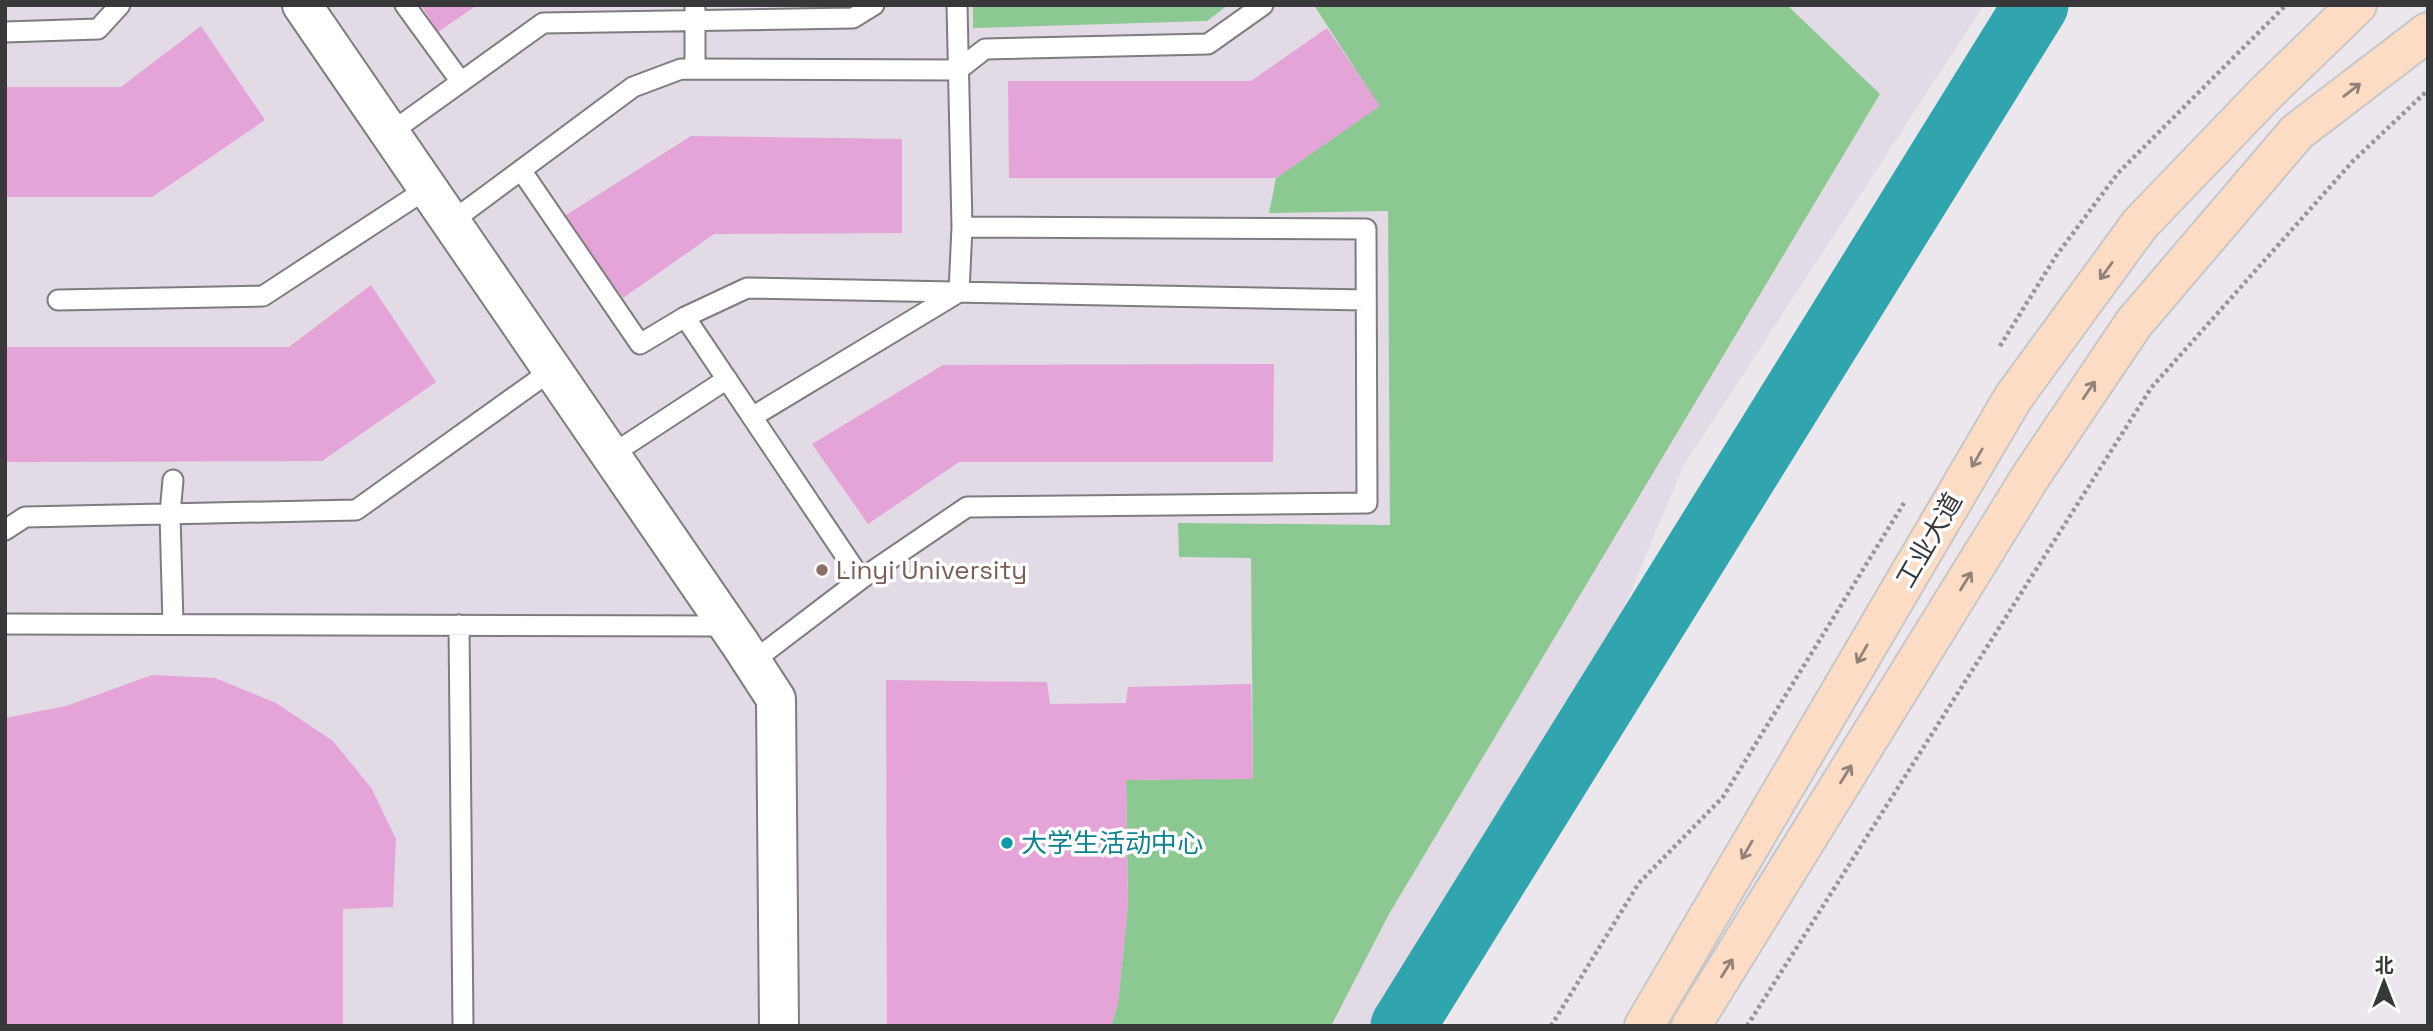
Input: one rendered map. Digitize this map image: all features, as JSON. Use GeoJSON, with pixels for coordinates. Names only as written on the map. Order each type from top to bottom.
{"type":"FeatureCollection","features":[{"type":"Feature","properties":{"kind":"main road"},"geometry":{"type":"LineString","coordinates":[[2140,224],[2189,142],[2283,48],[2321,5]]}},
{"type":"Feature","properties":{"kind":"main road","name":"工业大道"},"geometry":{"type":"LineString","coordinates":[[1644,1026],[2013,398],[2140,224],[2266,93],[2357,5]]}},
{"type":"Feature","properties":{"kind":"main road","name":"工业大道"},"geometry":{"type":"LineString","coordinates":[[1691,1026],[2032,475],[2134,323],[2297,132],[2428,32]]}},
{"type":"Feature","properties":{"kind":"street"},"geometry":{"type":"LineString","coordinates":[[302,5],[776,699],[779,1026]]}},
{"type":"Feature","properties":{"kind":"lane"},"geometry":{"type":"LineString","coordinates":[[5,32],[98,29],[120,5]]}},
{"type":"Feature","properties":{"kind":"lane"},"geometry":{"type":"LineString","coordinates":[[405,5],[461,82]]}},
{"type":"Feature","properties":{"kind":"lane"},"geometry":{"type":"LineString","coordinates":[[390,133],[543,23],[695,13],[853,18],[874,5]]}},
{"type":"Feature","properties":{"kind":"lane"},"geometry":{"type":"LineString","coordinates":[[957,5],[962,227],[959,292]]}},
{"type":"Feature","properties":{"kind":"lane"},"geometry":{"type":"LineString","coordinates":[[451,222],[632,87],[681,69],[958,70],[985,49],[1208,44],[1263,5]]}},
{"type":"Feature","properties":{"kind":"lane"},"geometry":{"type":"LineString","coordinates":[[695,13],[695,69]]}},
{"type":"Feature","properties":{"kind":"lane"},"geometry":{"type":"LineString","coordinates":[[521,170],[640,345],[685,317],[747,288],[1366,300]]}},
{"type":"Feature","properties":{"kind":"lane"},"geometry":{"type":"LineString","coordinates":[[58,300],[263,296],[428,188]]}},
{"type":"Feature","properties":{"kind":"lane"},"geometry":{"type":"LineString","coordinates":[[752,662],[861,579],[967,507],[1367,503],[1366,229],[962,227]]}},
{"type":"Feature","properties":{"kind":"lane"},"geometry":{"type":"LineString","coordinates":[[752,417],[959,292]]}},
{"type":"Feature","properties":{"kind":"lane"},"geometry":{"type":"LineString","coordinates":[[685,317],[861,579]]}},
{"type":"Feature","properties":{"kind":"lane"},"geometry":{"type":"LineString","coordinates":[[5,530],[25,517],[356,510],[552,370]]}},
{"type":"Feature","properties":{"kind":"lane"},"geometry":{"type":"LineString","coordinates":[[611,455],[727,379]]}},
{"type":"Feature","properties":{"kind":"lane"},"geometry":{"type":"LineString","coordinates":[[173,480],[170,514],[173,624]]}},
{"type":"Feature","properties":{"kind":"lane"},"geometry":{"type":"LineString","coordinates":[[5,624],[728,626]]}},
{"type":"Feature","properties":{"kind":"lane"},"geometry":{"type":"LineString","coordinates":[[459,625],[463,1026]]}},
{"type":"Feature","properties":{"kind":"path"},"geometry":{"type":"LineString","coordinates":[[1746,1026],[2151,388],[2353,161],[2428,90]]}},
{"type":"Feature","properties":{"kind":"shaded area","name":"Linyi University"},"geometry":{"type":"Polygon","coordinates":[[[5,5],[1984,5],[1684,465],[1595,676],[1378,1026],[5,1026],[5,5]]]}},
{"type":"Feature","properties":{"kind":"green space"},"geometry":{"type":"Polygon","coordinates":[[[973,5],[1228,5],[1207,21],[973,28],[973,5]]]}},
{"type":"Feature","properties":{"kind":"green space"},"geometry":{"type":"Polygon","coordinates":[[[1314,5],[1787,5],[1880,94],[1389,914],[1331,1026],[1111,1026],[1118,1003],[1128,905],[1126,780],[1253,778],[1251,558],[1179,557],[1178,523],[1390,525],[1388,211],[1269,213],[1276,178],[1379,106],[1314,5]]]}},
{"type":"Feature","properties":{"kind":"building"},"geometry":{"type":"Polygon","coordinates":[[[421,5],[477,5],[438,32],[421,5]]]}},
{"type":"Feature","properties":{"kind":"building"},"geometry":{"type":"Polygon","coordinates":[[[201,26],[265,120],[152,197],[5,197],[5,87],[121,87],[201,26]]]}},
{"type":"Feature","properties":{"kind":"building"},"geometry":{"type":"Polygon","coordinates":[[[1327,28],[1380,106],[1276,178],[1009,178],[1008,81],[1251,81],[1327,28]]]}},
{"type":"Feature","properties":{"kind":"building"},"geometry":{"type":"Polygon","coordinates":[[[691,136],[902,139],[902,233],[714,234],[623,298],[563,217],[691,136]]]}},
{"type":"Feature","properties":{"kind":"building"},"geometry":{"type":"Polygon","coordinates":[[[371,285],[436,382],[322,461],[5,462],[5,347],[289,347],[371,285]]]}},
{"type":"Feature","properties":{"kind":"building"},"geometry":{"type":"Polygon","coordinates":[[[1274,364],[1273,462],[959,462],[868,524],[812,444],[943,365],[1274,364]]]}},
{"type":"Feature","properties":{"kind":"building"},"geometry":{"type":"Polygon","coordinates":[[[152,675],[215,678],[276,703],[333,741],[372,789],[396,839],[393,907],[343,909],[343,1026],[5,1026],[5,718],[66,706],[152,675]]]}},
{"type":"Feature","properties":{"kind":"building","name":"大学生活动中心"},"geometry":{"type":"Polygon","coordinates":[[[886,680],[1047,682],[1050,704],[1126,703],[1128,687],[1251,684],[1253,779],[1126,780],[1128,905],[1118,1003],[1111,1026],[887,1026],[886,680]]]}},
{"type":"Feature","properties":{"kind":"waterway"},"geometry":{"type":"LineString","coordinates":[[1403,1026],[2036,5]]}},
{"type":"Feature","properties":{"kind":"place","name":"Linyi University"},"geometry":{"type":"Point","coordinates":[822,570]}},
{"type":"Feature","properties":{"kind":"place","name":"大学生活动中心"},"geometry":{"type":"Point","coordinates":[1007,843]}}]}
